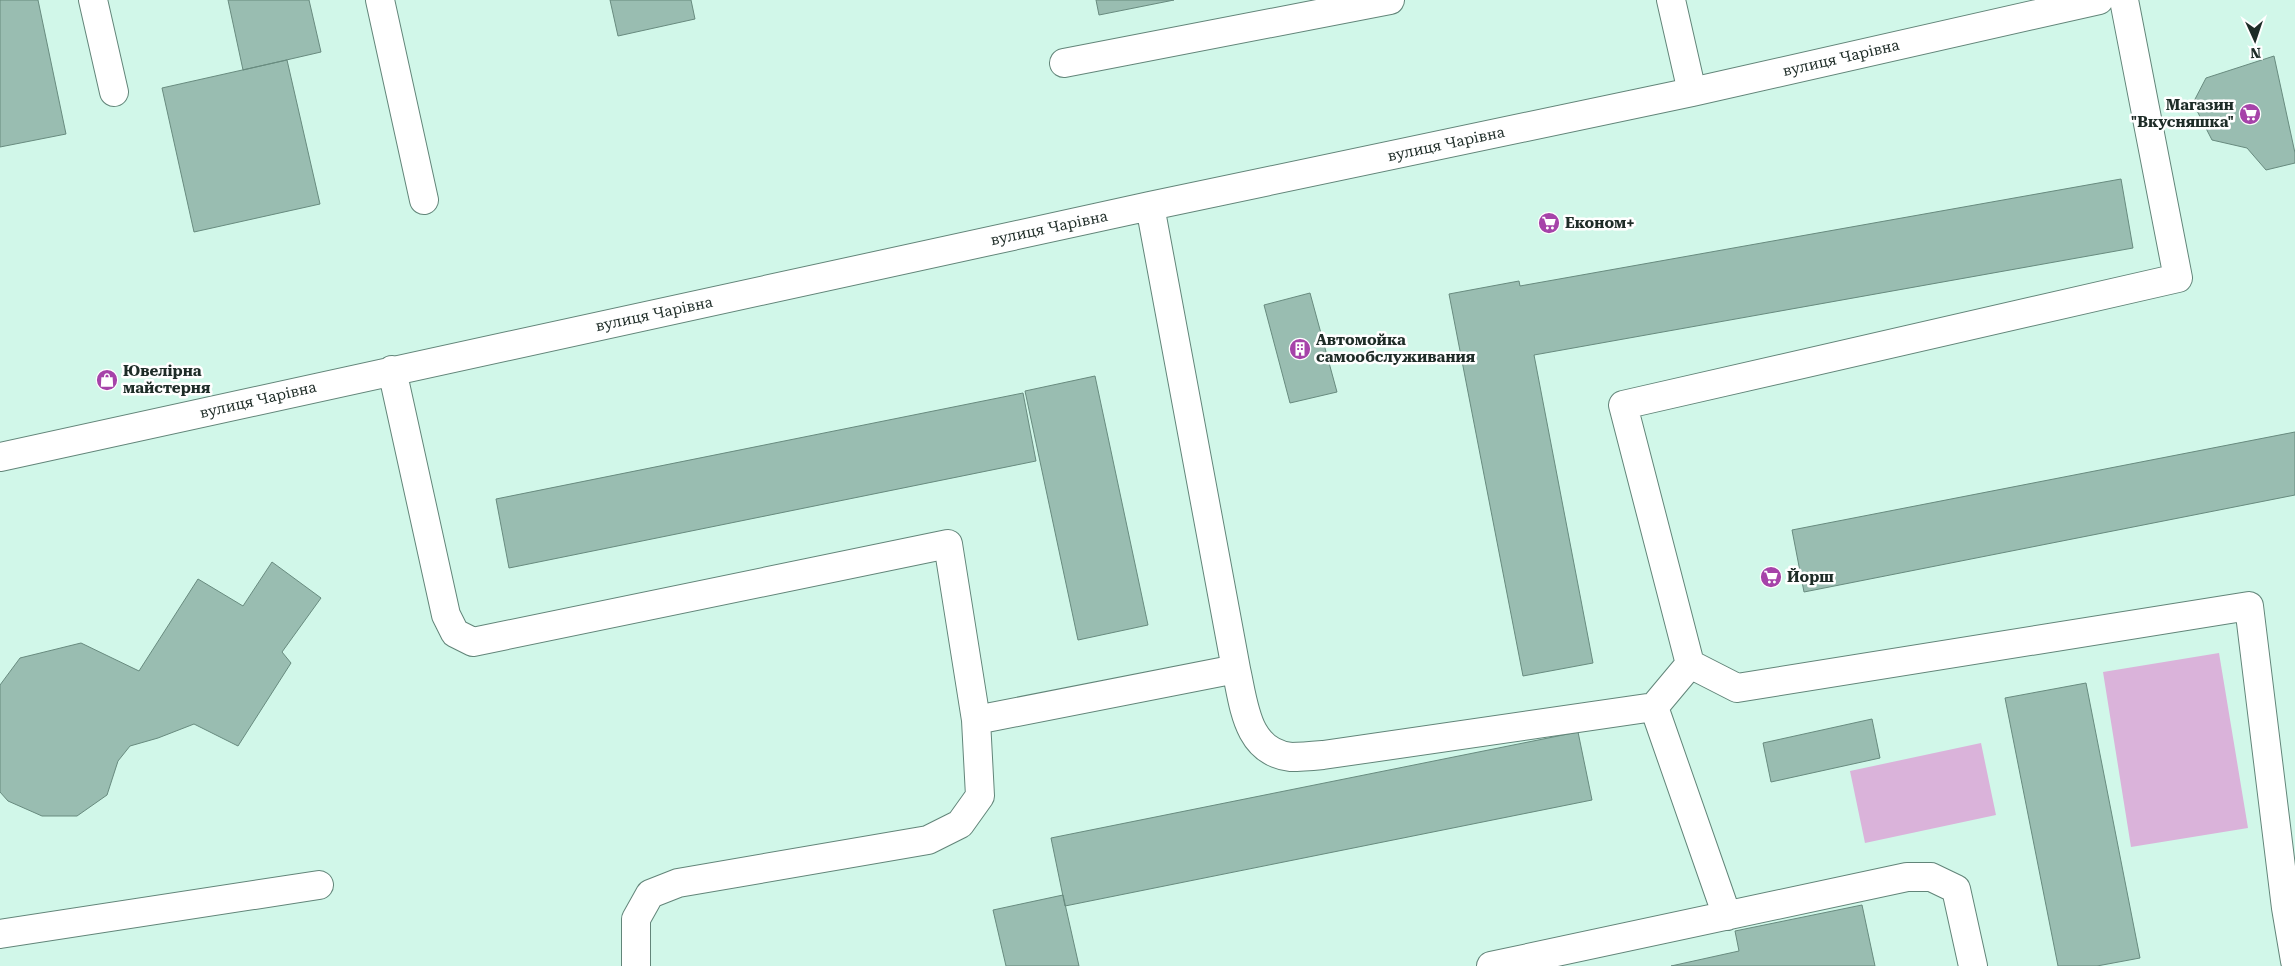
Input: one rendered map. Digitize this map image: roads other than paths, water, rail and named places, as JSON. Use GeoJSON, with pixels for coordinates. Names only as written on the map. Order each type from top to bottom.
{"type":"FeatureCollection","features":[{"type":"Feature","properties":{"kind":"street"},"geometry":{"type":"LineString","coordinates":[[93,0],[114,92]]}},
{"type":"Feature","properties":{"kind":"street"},"geometry":{"type":"LineString","coordinates":[[380,0],[424,200]]}},
{"type":"Feature","properties":{"kind":"street"},"geometry":{"type":"LineString","coordinates":[[1064,63],[1390,0]]}},
{"type":"Feature","properties":{"kind":"street"},"geometry":{"type":"LineString","coordinates":[[1671,0],[1692,92]]}},
{"type":"Feature","properties":{"kind":"street","name":"вулиця Чарівна"},"geometry":{"type":"LineString","coordinates":[[0,457],[1150,206],[1692,92],[2099,0]]}},
{"type":"Feature","properties":{"kind":"street"},"geometry":{"type":"LineString","coordinates":[[2124,0],[2178,278],[1623,404],[1690,664],[1737,688],[2249,606],[2286,908],[2295,961]]}},
{"type":"Feature","properties":{"kind":"street"},"geometry":{"type":"LineString","coordinates":[[1150,206],[1236,669],[1249,728],[1267,749],[1290,756],[1322,756],[1654,707],[1690,664]]}},
{"type":"Feature","properties":{"kind":"street"},"geometry":{"type":"LineString","coordinates":[[392,370],[446,615],[455,633],[473,642],[948,544],[976,720],[980,796],[960,824],[928,840],[678,883],[650,894],[636,919],[636,966]]}},
{"type":"Feature","properties":{"kind":"street"},"geometry":{"type":"LineString","coordinates":[[976,720],[1236,669]]}},
{"type":"Feature","properties":{"kind":"street"},"geometry":{"type":"LineString","coordinates":[[1654,707],[1727,916]]}},
{"type":"Feature","properties":{"kind":"street"},"geometry":{"type":"LineString","coordinates":[[1491,966],[1907,877],[1931,877],[1956,889],[1973,966]]}},
{"type":"Feature","properties":{"kind":"street"},"geometry":{"type":"LineString","coordinates":[[0,934],[319,886]]}},
{"type":"Feature","properties":{"kind":"place","name":"Магазин \"Вкусняшка\""},"geometry":{"type":"Point","coordinates":[2250,114]}},
{"type":"Feature","properties":{"kind":"place","name":"Економ+"},"geometry":{"type":"Point","coordinates":[1549,223]}},
{"type":"Feature","properties":{"kind":"place","name":"Автомойка самообслуживания"},"geometry":{"type":"Point","coordinates":[1300,349]}},
{"type":"Feature","properties":{"kind":"place","name":"Ювелірна майстерня"},"geometry":{"type":"Point","coordinates":[107,380]}},
{"type":"Feature","properties":{"kind":"place","name":"Йорш"},"geometry":{"type":"Point","coordinates":[1771,577]}}]}
